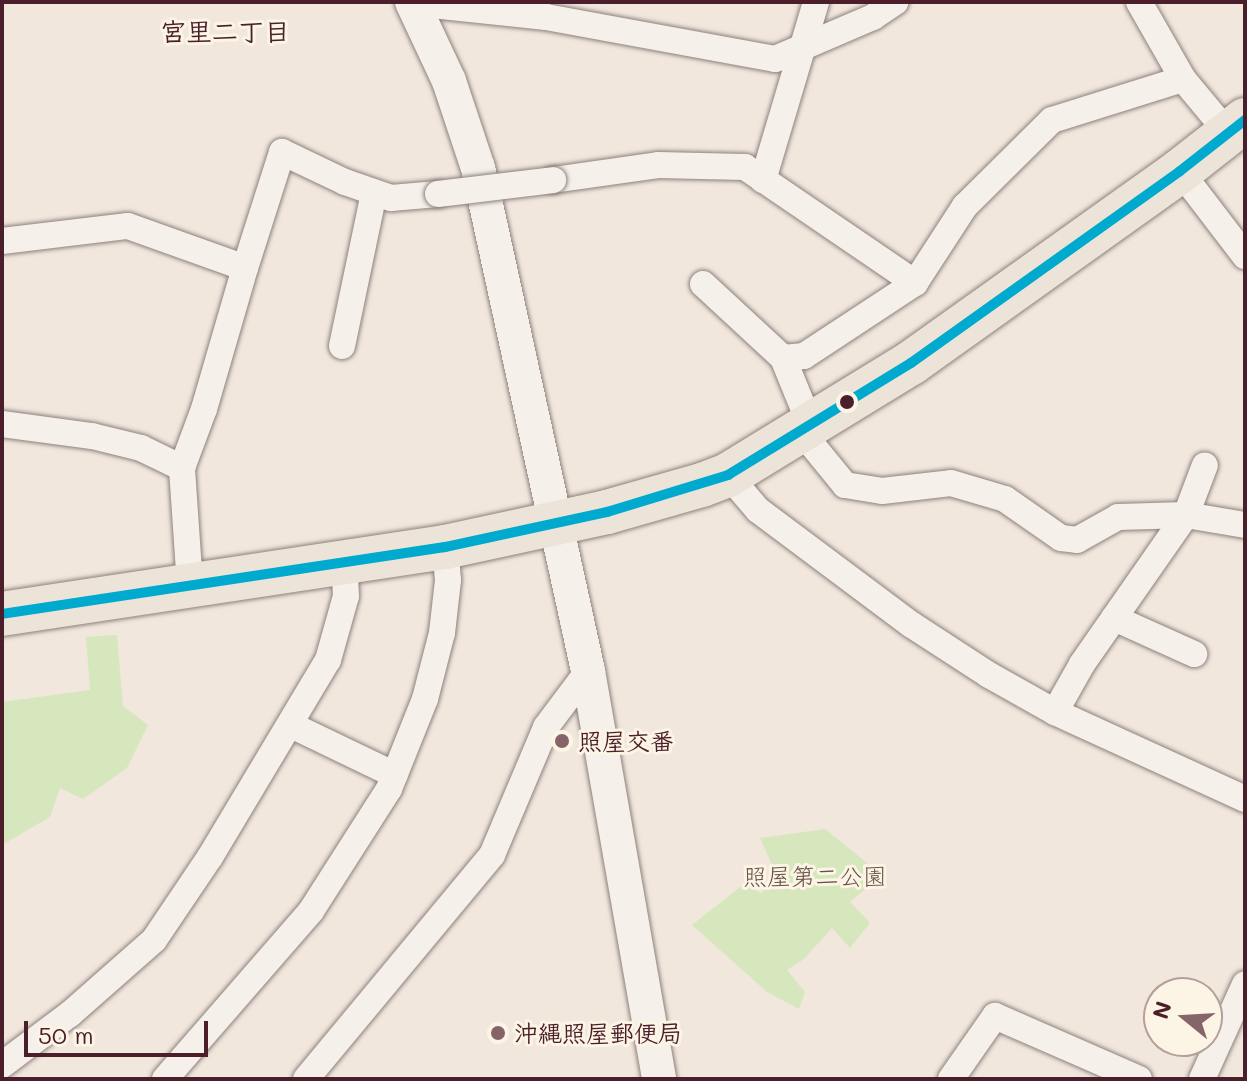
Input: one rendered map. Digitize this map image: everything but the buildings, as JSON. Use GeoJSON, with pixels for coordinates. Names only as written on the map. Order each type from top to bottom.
{"type":"FeatureCollection","features":[{"type":"Feature","properties":{"kind":"highway"},"geometry":{"type":"LineString","coordinates":[[2,614],[445,547],[669,496],[728,475],[911,363],[1180,171],[1237,126]]}},
{"type":"Feature","properties":{"kind":"street"},"geometry":{"type":"LineString","coordinates":[[412,2],[546,17],[775,59],[873,17],[895,2]]}},
{"type":"Feature","properties":{"kind":"street"},"geometry":{"type":"LineString","coordinates":[[412,2],[449,81],[478,168],[588,671],[659,1079]]}},
{"type":"Feature","properties":{"kind":"street"},"geometry":{"type":"LineString","coordinates":[[763,180],[816,2]]}},
{"type":"Feature","properties":{"kind":"street"},"geometry":{"type":"LineString","coordinates":[[1139,2],[1183,79],[1237,126]]}},
{"type":"Feature","properties":{"kind":"street"},"geometry":{"type":"LineString","coordinates":[[783,358],[804,356],[915,283],[965,206],[1052,120],[1183,79]]}},
{"type":"Feature","properties":{"kind":"street"},"geometry":{"type":"LineString","coordinates":[[190,586],[182,468],[204,409],[282,152],[391,198],[658,165],[745,167],[915,283]]}},
{"type":"Feature","properties":{"kind":"street"},"geometry":{"type":"LineString","coordinates":[[1180,171],[1245,256]]}},
{"type":"Feature","properties":{"kind":"street"},"geometry":{"type":"LineString","coordinates":[[342,346],[374,193]]}},
{"type":"Feature","properties":{"kind":"street"},"geometry":{"type":"LineString","coordinates":[[2,241],[128,226],[245,268]]}},
{"type":"Feature","properties":{"kind":"street"},"geometry":{"type":"LineString","coordinates":[[703,284],[783,358],[805,427],[845,485],[882,491],[951,483],[1005,499],[1061,538],[1077,540],[1118,517],[1186,515],[1245,525]]}},
{"type":"Feature","properties":{"kind":"street"},"geometry":{"type":"LineString","coordinates":[[2,424],[92,436],[141,448],[182,468]]}},
{"type":"Feature","properties":{"kind":"street"},"geometry":{"type":"LineString","coordinates":[[1055,712],[1114,618],[1186,515],[1205,465]]}},
{"type":"Feature","properties":{"kind":"street"},"geometry":{"type":"LineString","coordinates":[[728,475],[758,510],[912,625],[989,675],[1055,712],[1245,799]]}},
{"type":"Feature","properties":{"kind":"street"},"geometry":{"type":"LineString","coordinates":[[165,1079],[311,911],[395,775],[425,699],[442,633],[448,580],[445,547]]}},
{"type":"Feature","properties":{"kind":"street"},"geometry":{"type":"LineString","coordinates":[[2,1065],[70,1014],[154,940],[291,725],[328,660],[346,596],[344,563]]}},
{"type":"Feature","properties":{"kind":"street"},"geometry":{"type":"LineString","coordinates":[[1114,618],[1194,654]]}},
{"type":"Feature","properties":{"kind":"street"},"geometry":{"type":"LineString","coordinates":[[306,1079],[492,855],[546,727],[588,671]]}},
{"type":"Feature","properties":{"kind":"street"},"geometry":{"type":"LineString","coordinates":[[291,725],[395,775]]}},
{"type":"Feature","properties":{"kind":"street"},"geometry":{"type":"LineString","coordinates":[[1202,1079],[1245,984]]}},
{"type":"Feature","properties":{"kind":"street"},"geometry":{"type":"LineString","coordinates":[[951,1079],[995,1016],[1139,1079]]}},
{"type":"Feature","properties":{"kind":"green space"},"geometry":{"type":"Polygon","coordinates":[[[117,635],[123,706],[148,725],[127,768],[83,799],[60,788],[50,817],[2,845],[2,702],[90,690],[86,637],[117,635]]]}},
{"type":"Feature","properties":{"kind":"green space","name":"照屋第二公園"},"geometry":{"type":"Polygon","coordinates":[[[825,829],[882,875],[850,902],[870,923],[850,948],[832,928],[804,959],[787,970],[805,992],[799,1009],[767,992],[692,925],[744,884],[761,893],[769,885],[773,867],[760,838],[825,829]]]}},
{"type":"Feature","properties":{"kind":"transit line"},"geometry":{"type":"LineString","coordinates":[[2,614],[445,547],[607,512],[728,475],[911,363],[1180,171],[1245,120]]}},
{"type":"Feature","properties":{"kind":"place","name":"照屋交番"},"geometry":{"type":"Point","coordinates":[562,741]}},
{"type":"Feature","properties":{"kind":"place","name":"沖縄照屋郵便局"},"geometry":{"type":"Point","coordinates":[498,1033]}},
{"type":"Feature","properties":{"kind":"district","name":"宮里二丁目"},"geometry":{"type":"Point","coordinates":[225,32]}}]}
